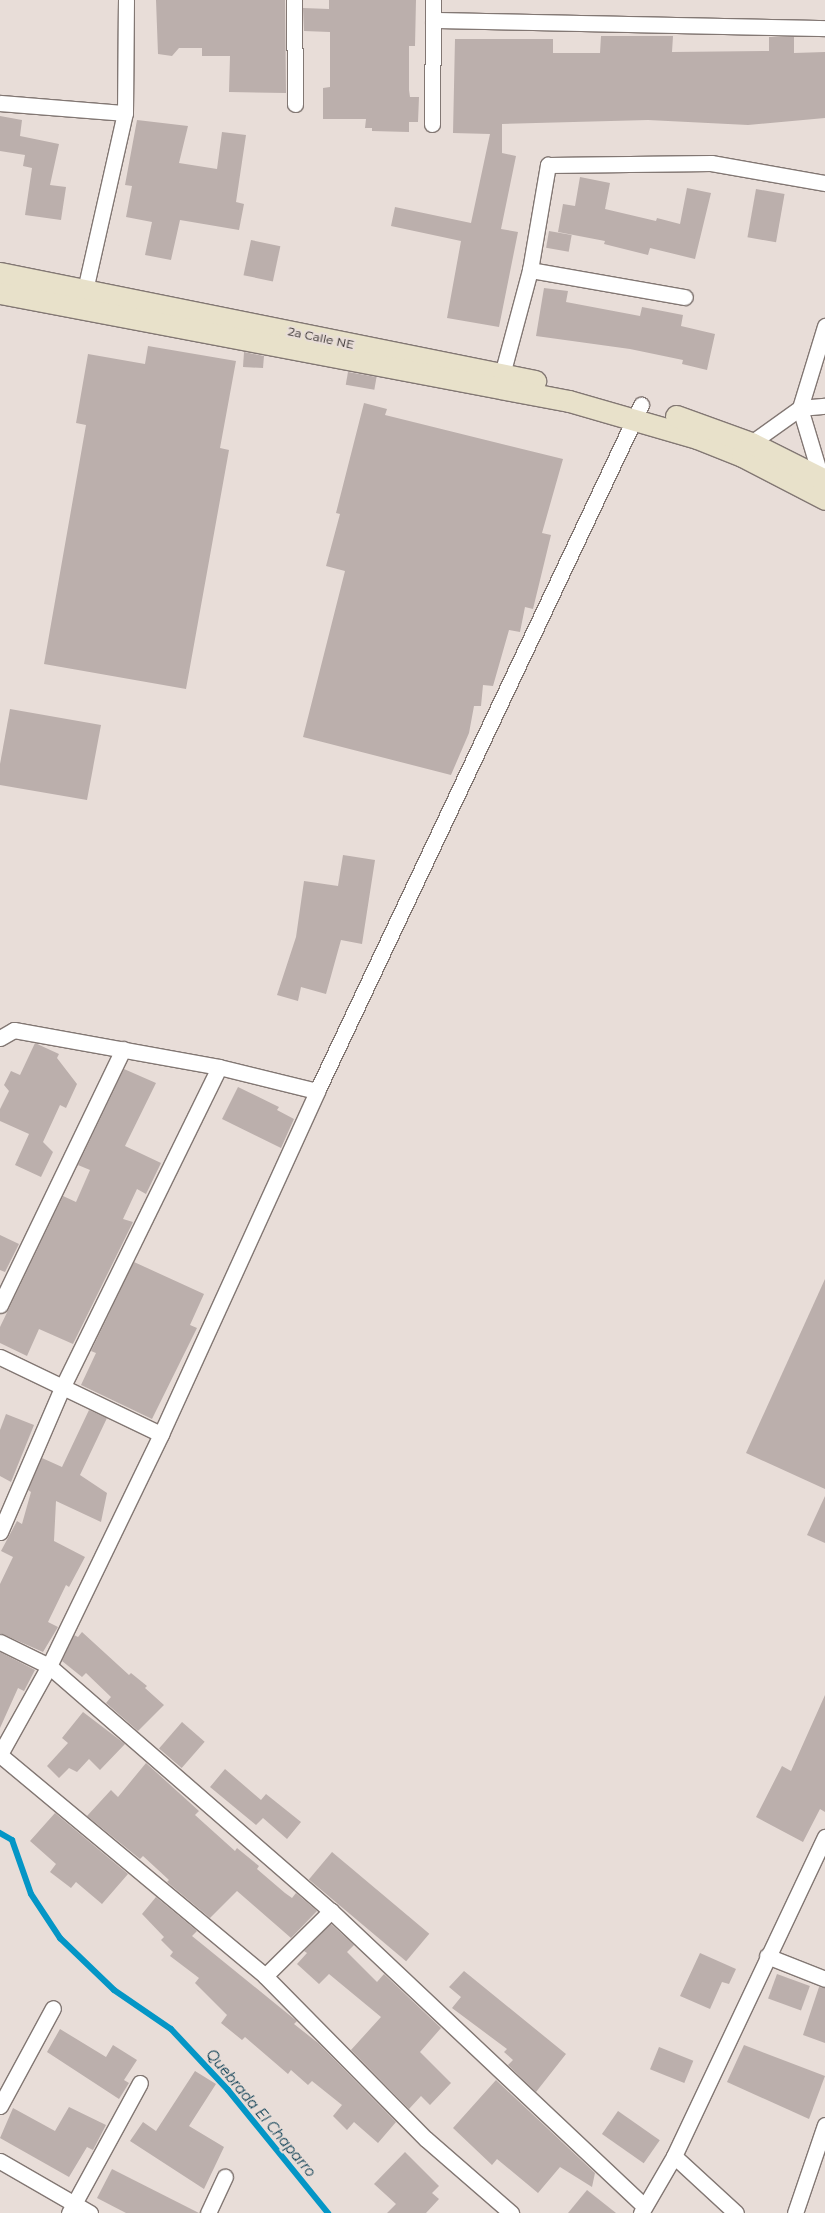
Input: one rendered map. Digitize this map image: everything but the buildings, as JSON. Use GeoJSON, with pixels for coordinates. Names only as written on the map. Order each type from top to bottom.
{"type":"FeatureCollection","features":[{"type":"Feature","properties":{"kind":"main road","name":"2a Calle NE"},"geometry":{"type":"LineString","coordinates":[[0,273],[82,300]]}},
{"type":"Feature","properties":{"kind":"main road","name":"2a Calle NE"},"geometry":{"type":"LineString","coordinates":[[0,293],[82,300],[500,381],[638,412]]}},
{"type":"Feature","properties":{"kind":"main road"},"geometry":{"type":"LineString","coordinates":[[638,412],[751,443],[823,479]]}},
{"type":"Feature","properties":{"kind":"main road"},"geometry":{"type":"LineString","coordinates":[[638,412],[742,456],[825,499]]}},
{"type":"Feature","properties":{"kind":"street"},"geometry":{"type":"LineString","coordinates":[[82,300],[125,114],[126,0]]}},
{"type":"Feature","properties":{"kind":"street"},"geometry":{"type":"LineString","coordinates":[[294,0],[296,104]]}},
{"type":"Feature","properties":{"kind":"street"},"geometry":{"type":"LineString","coordinates":[[432,124],[433,0]]}},
{"type":"Feature","properties":{"kind":"street"},"geometry":{"type":"LineString","coordinates":[[432,20],[825,28]]}},
{"type":"Feature","properties":{"kind":"street"},"geometry":{"type":"LineString","coordinates":[[0,103],[125,114]]}},
{"type":"Feature","properties":{"kind":"street"},"geometry":{"type":"LineString","coordinates":[[500,381],[530,270],[548,165],[711,163],[825,183]]}},
{"type":"Feature","properties":{"kind":"street"},"geometry":{"type":"LineString","coordinates":[[530,270],[685,297]]}},
{"type":"Feature","properties":{"kind":"street"},"geometry":{"type":"LineString","coordinates":[[823,479],[800,408],[825,326]]}},
{"type":"Feature","properties":{"kind":"street"},"geometry":{"type":"LineString","coordinates":[[751,443],[800,408],[825,406]]}},
{"type":"Feature","properties":{"kind":"street"},"geometry":{"type":"LineString","coordinates":[[511,2213],[426,2139],[264,1976],[0,1755],[49,1666],[161,1434],[317,1091],[638,412]]}},
{"type":"Feature","properties":{"kind":"street"},"geometry":{"type":"LineString","coordinates":[[0,1038],[14,1030],[219,1067],[317,1091]]}},
{"type":"Feature","properties":{"kind":"street"},"geometry":{"type":"LineString","coordinates":[[0,1305],[123,1049]]}},
{"type":"Feature","properties":{"kind":"street"},"geometry":{"type":"LineString","coordinates":[[0,1532],[62,1388],[219,1067]]}},
{"type":"Feature","properties":{"kind":"street"},"geometry":{"type":"LineString","coordinates":[[0,1356],[62,1388],[161,1434]]}},
{"type":"Feature","properties":{"kind":"street"},"geometry":{"type":"LineString","coordinates":[[0,1642],[49,1666],[331,1911],[642,2209],[674,2156],[767,1956],[824,1840]]}},
{"type":"Feature","properties":{"kind":"street"},"geometry":{"type":"LineString","coordinates":[[264,1976],[331,1911]]}},
{"type":"Feature","properties":{"kind":"street"},"geometry":{"type":"LineString","coordinates":[[767,1956],[825,1979]]}},
{"type":"Feature","properties":{"kind":"street"},"geometry":{"type":"LineString","coordinates":[[0,2106],[53,2008]]}},
{"type":"Feature","properties":{"kind":"street"},"geometry":{"type":"LineString","coordinates":[[72,2209],[140,2083]]}},
{"type":"Feature","properties":{"kind":"street"},"geometry":{"type":"LineString","coordinates":[[795,2213],[825,2124]]}},
{"type":"Feature","properties":{"kind":"street"},"geometry":{"type":"LineString","coordinates":[[674,2156],[736,2213]]}},
{"type":"Feature","properties":{"kind":"street"},"geometry":{"type":"LineString","coordinates":[[0,2161],[72,2209],[90,2213]]}},
{"type":"Feature","properties":{"kind":"street"},"geometry":{"type":"LineString","coordinates":[[208,2213],[225,2178]]}},
{"type":"Feature","properties":{"kind":"waterway","name":"Quebrada El Chaparro"},"geometry":{"type":"LineString","coordinates":[[0,1833],[12,1840],[31,1894],[60,1938],[114,1990],[171,2029],[228,2090],[328,2213]]}}]}
